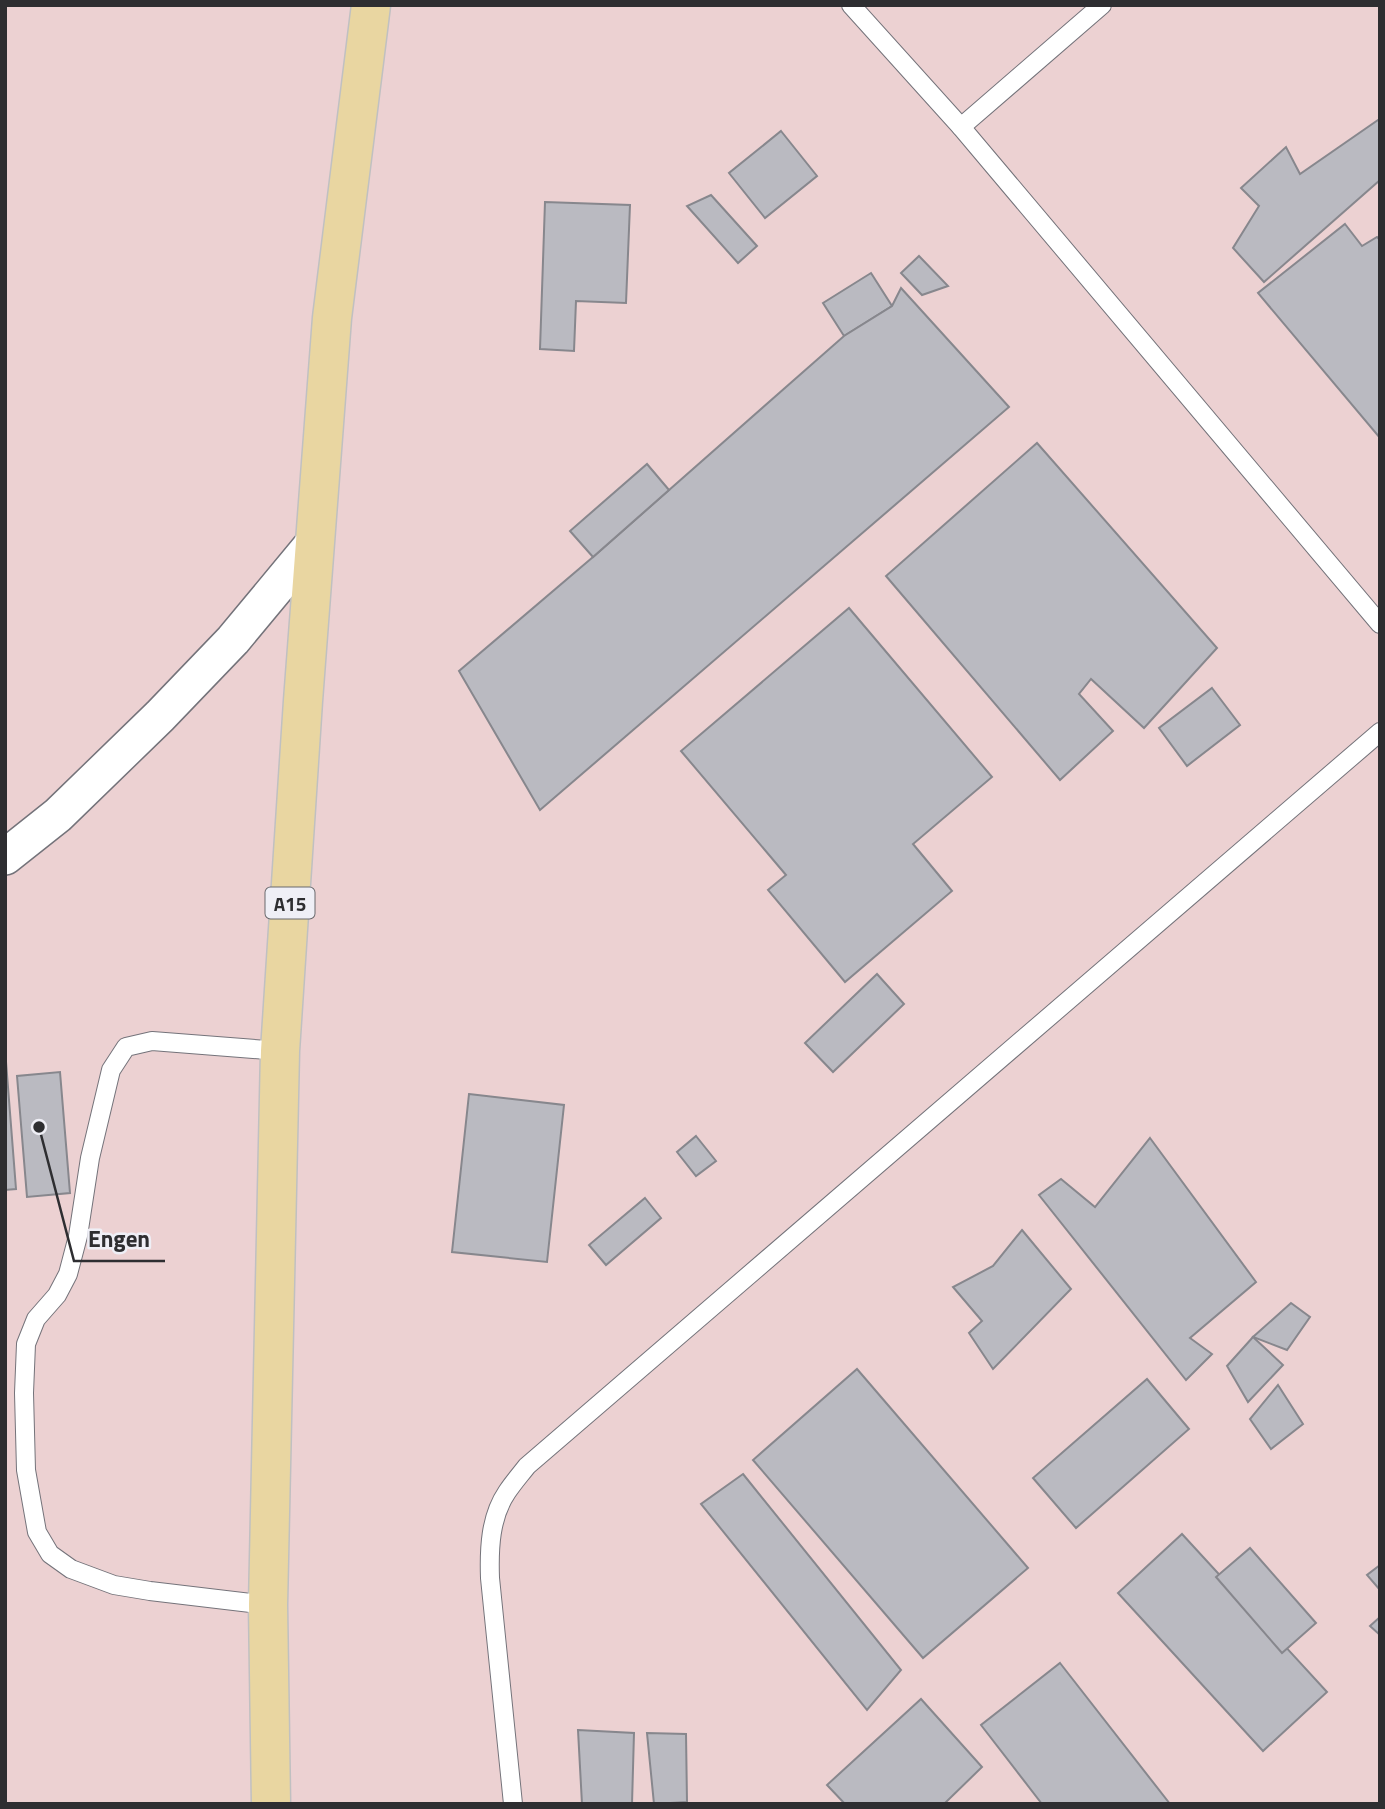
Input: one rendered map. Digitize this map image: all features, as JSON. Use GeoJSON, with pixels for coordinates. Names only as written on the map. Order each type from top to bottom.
{"type":"FeatureCollection","features":[{"type":"Feature","properties":{"kind":"main road","name":"A15"},"geometry":{"type":"LineString","coordinates":[[271,1804],[268,1605],[280,1051],[332,318],[371,5]]}},
{"type":"Feature","properties":{"kind":"street"},"geometry":{"type":"LineString","coordinates":[[5,857],[58,815],[160,716],[233,640],[316,540]]}},
{"type":"Feature","properties":{"kind":"lane"},"geometry":{"type":"LineString","coordinates":[[851,5],[961,127],[1380,624]]}},
{"type":"Feature","properties":{"kind":"lane"},"geometry":{"type":"LineString","coordinates":[[961,127],[1102,5]]}},
{"type":"Feature","properties":{"kind":"lane"},"geometry":{"type":"LineString","coordinates":[[513,1804],[489,1549],[495,1519],[505,1494],[527,1466],[1380,732]]}},
{"type":"Feature","properties":{"kind":"lane"},"geometry":{"type":"LineString","coordinates":[[268,1605],[114,1585],[71,1569],[50,1554],[37,1532],[26,1469],[24,1392],[26,1344],[36,1319],[57,1295],[68,1274],[78,1236],[90,1158],[111,1070],[126,1047],[152,1041],[280,1051]]}},
{"type":"Feature","properties":{"kind":"shaded area"},"geometry":{"type":"Polygon","coordinates":[[[5,5],[1380,5],[1380,1804],[5,1804],[5,5]]]}},
{"type":"Feature","properties":{"kind":"building"},"geometry":{"type":"Polygon","coordinates":[[[1378,120],[1380,180],[1264,282],[1233,248],[1259,206],[1241,188],[1286,147],[1300,174],[1378,120]]]}},
{"type":"Feature","properties":{"kind":"building"},"geometry":{"type":"Polygon","coordinates":[[[781,131],[817,176],[765,218],[729,173],[781,131]]]}},
{"type":"Feature","properties":{"kind":"building"},"geometry":{"type":"Polygon","coordinates":[[[711,195],[757,246],[738,263],[687,206],[711,195]]]}},
{"type":"Feature","properties":{"kind":"building"},"geometry":{"type":"Polygon","coordinates":[[[545,202],[630,205],[626,303],[576,301],[574,351],[540,349],[545,202]]]}},
{"type":"Feature","properties":{"kind":"building"},"geometry":{"type":"Polygon","coordinates":[[[1345,224],[1362,246],[1377,237],[1380,240],[1380,438],[1258,293],[1345,224]]]}},
{"type":"Feature","properties":{"kind":"building"},"geometry":{"type":"Polygon","coordinates":[[[919,256],[948,286],[922,295],[901,273],[919,256]]]}},
{"type":"Feature","properties":{"kind":"building"},"geometry":{"type":"Polygon","coordinates":[[[871,273],[892,306],[844,336],[823,303],[871,273]]]}},
{"type":"Feature","properties":{"kind":"building"},"geometry":{"type":"Polygon","coordinates":[[[901,288],[1009,407],[540,810],[459,671],[844,336],[892,306],[901,288]]]}},
{"type":"Feature","properties":{"kind":"building"},"geometry":{"type":"Polygon","coordinates":[[[1037,443],[1217,648],[1144,728],[1091,679],[1079,694],[1113,731],[1060,780],[886,576],[1037,443]]]}},
{"type":"Feature","properties":{"kind":"building"},"geometry":{"type":"Polygon","coordinates":[[[647,464],[669,490],[593,557],[570,531],[647,464]]]}},
{"type":"Feature","properties":{"kind":"building"},"geometry":{"type":"Polygon","coordinates":[[[849,608],[992,777],[913,844],[952,891],[845,982],[768,890],[786,875],[681,751],[849,608]]]}},
{"type":"Feature","properties":{"kind":"building"},"geometry":{"type":"Polygon","coordinates":[[[1212,688],[1240,725],[1187,766],[1159,728],[1212,688]]]}},
{"type":"Feature","properties":{"kind":"building"},"geometry":{"type":"Polygon","coordinates":[[[877,974],[904,1004],[833,1072],[805,1043],[877,974]]]}},
{"type":"Feature","properties":{"kind":"building"},"geometry":{"type":"Polygon","coordinates":[[[5,1049],[16,1189],[5,1190],[5,1049]]]}},
{"type":"Feature","properties":{"kind":"building"},"geometry":{"type":"Polygon","coordinates":[[[60,1072],[70,1193],[27,1197],[17,1076],[60,1072]]]}},
{"type":"Feature","properties":{"kind":"building"},"geometry":{"type":"Polygon","coordinates":[[[469,1094],[564,1105],[547,1262],[452,1252],[469,1094]]]}},
{"type":"Feature","properties":{"kind":"building"},"geometry":{"type":"Polygon","coordinates":[[[696,1136],[716,1161],[696,1176],[677,1152],[696,1136]]]}},
{"type":"Feature","properties":{"kind":"building"},"geometry":{"type":"Polygon","coordinates":[[[1150,1138],[1256,1282],[1190,1338],[1212,1354],[1186,1380],[1039,1195],[1061,1179],[1095,1207],[1150,1138]]]}},
{"type":"Feature","properties":{"kind":"building"},"geometry":{"type":"Polygon","coordinates":[[[645,1198],[661,1218],[606,1265],[589,1245],[645,1198]]]}},
{"type":"Feature","properties":{"kind":"building"},"geometry":{"type":"Polygon","coordinates":[[[1022,1230],[1071,1289],[993,1369],[969,1333],[982,1321],[953,1287],[993,1266],[1022,1230]]]}},
{"type":"Feature","properties":{"kind":"building"},"geometry":{"type":"Polygon","coordinates":[[[1291,1303],[1310,1317],[1287,1350],[1253,1337],[1291,1303]]]}},
{"type":"Feature","properties":{"kind":"building"},"geometry":{"type":"Polygon","coordinates":[[[1253,1337],[1283,1365],[1248,1402],[1227,1366],[1253,1337]]]}},
{"type":"Feature","properties":{"kind":"building"},"geometry":{"type":"Polygon","coordinates":[[[857,1369],[1028,1568],[923,1658],[753,1460],[857,1369]]]}},
{"type":"Feature","properties":{"kind":"building"},"geometry":{"type":"Polygon","coordinates":[[[1147,1379],[1189,1429],[1076,1528],[1033,1478],[1147,1379]]]}},
{"type":"Feature","properties":{"kind":"building"},"geometry":{"type":"Polygon","coordinates":[[[1278,1385],[1303,1424],[1271,1449],[1250,1419],[1278,1385]]]}},
{"type":"Feature","properties":{"kind":"building"},"geometry":{"type":"Polygon","coordinates":[[[743,1474],[901,1670],[867,1710],[701,1504],[743,1474]]]}},
{"type":"Feature","properties":{"kind":"building"},"geometry":{"type":"Polygon","coordinates":[[[1182,1534],[1327,1692],[1263,1751],[1118,1593],[1182,1534]]]}},
{"type":"Feature","properties":{"kind":"building"},"geometry":{"type":"Polygon","coordinates":[[[1250,1548],[1316,1623],[1282,1653],[1216,1577],[1250,1548]]]}},
{"type":"Feature","properties":{"kind":"building"},"geometry":{"type":"Polygon","coordinates":[[[1380,1565],[1380,1590],[1367,1575],[1380,1565]]]}},
{"type":"Feature","properties":{"kind":"building"},"geometry":{"type":"Polygon","coordinates":[[[1380,1617],[1380,1635],[1370,1626],[1380,1617]]]}},
{"type":"Feature","properties":{"kind":"building"},"geometry":{"type":"Polygon","coordinates":[[[1060,1663],[1170,1804],[1042,1804],[981,1725],[1060,1663]]]}},
{"type":"Feature","properties":{"kind":"building"},"geometry":{"type":"Polygon","coordinates":[[[921,1699],[982,1767],[944,1804],[845,1804],[827,1785],[921,1699]]]}},
{"type":"Feature","properties":{"kind":"building"},"geometry":{"type":"Polygon","coordinates":[[[578,1730],[634,1733],[632,1804],[582,1804],[578,1730]]]}},
{"type":"Feature","properties":{"kind":"building"},"geometry":{"type":"Polygon","coordinates":[[[647,1733],[686,1734],[687,1802],[654,1804],[647,1733]]]}},
{"type":"Feature","properties":{"kind":"place","name":"Engen"},"geometry":{"type":"Point","coordinates":[39,1127]}}]}
